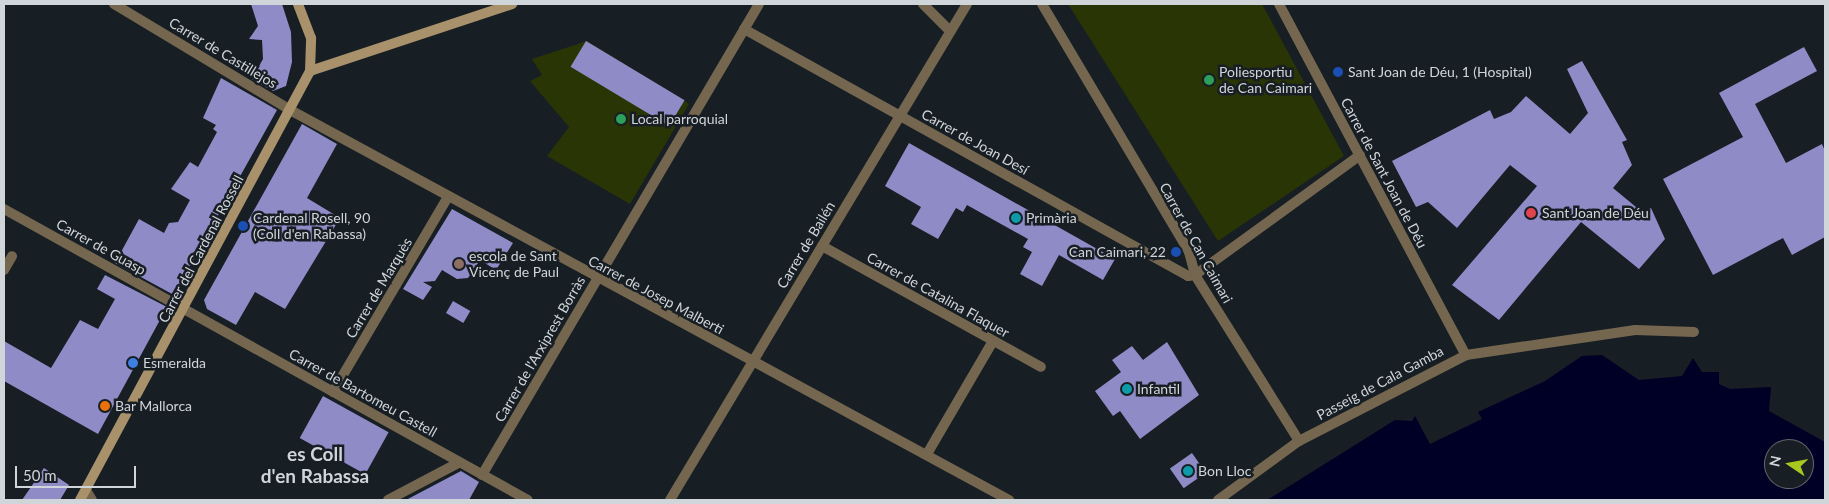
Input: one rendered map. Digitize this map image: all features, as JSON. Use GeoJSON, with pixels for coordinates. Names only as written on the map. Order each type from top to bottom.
{"type":"FeatureCollection","features":[{"type":"Feature","properties":{"kind":"street","name":"Carrer de Castillejos"},"geometry":{"type":"LineString","coordinates":[[114,4],[292,111]]}},
{"type":"Feature","properties":{"kind":"street","name":"Carrer del Cardenal Rossell"},"geometry":{"type":"LineString","coordinates":[[87,498],[184,310],[292,111],[310,71],[311,38],[298,4]]}},
{"type":"Feature","properties":{"kind":"street"},"geometry":{"type":"LineString","coordinates":[[310,71],[512,4]]}},
{"type":"Feature","properties":{"kind":"street","name":"Carrer de l'Arxiprest Borràs"},"geometry":{"type":"LineString","coordinates":[[482,475],[758,4]]}},
{"type":"Feature","properties":{"kind":"street"},"geometry":{"type":"LineString","coordinates":[[923,4],[950,31]]}},
{"type":"Feature","properties":{"kind":"street","name":"Carrer de Bailén"},"geometry":{"type":"LineString","coordinates":[[670,500],[967,4]]}},
{"type":"Feature","properties":{"kind":"street","name":"Carrer de Can Caimari"},"geometry":{"type":"LineString","coordinates":[[1042,4],[1189,252],[1195,275],[1299,441]]}},
{"type":"Feature","properties":{"kind":"street","name":"Carrer de Sant Joan de Déu"},"geometry":{"type":"LineString","coordinates":[[1279,4],[1466,355]]}},
{"type":"Feature","properties":{"kind":"street","name":"Carrer de Joan Desí"},"geometry":{"type":"LineString","coordinates":[[744,29],[1188,276],[1195,275]]}},
{"type":"Feature","properties":{"kind":"street","name":"Carrer de Josep Malberti"},"geometry":{"type":"LineString","coordinates":[[292,111],[597,279],[927,454],[1009,500]]}},
{"type":"Feature","properties":{"kind":"street"},"geometry":{"type":"LineString","coordinates":[[1195,275],[1360,155]]}},
{"type":"Feature","properties":{"kind":"street","name":"Carrer de Marquès"},"geometry":{"type":"LineString","coordinates":[[333,392],[448,197]]}},
{"type":"Feature","properties":{"kind":"street","name":"Carrer de Guasp"},"geometry":{"type":"LineString","coordinates":[[4,208],[184,310]]}},
{"type":"Feature","properties":{"kind":"street","name":"Carrer de Catalina Flaquer"},"geometry":{"type":"LineString","coordinates":[[822,246],[1041,367]]}},
{"type":"Feature","properties":{"kind":"street"},"geometry":{"type":"LineString","coordinates":[[4,270],[12,256]]}},
{"type":"Feature","properties":{"kind":"street","name":"Carrer de Bartomeu Castell"},"geometry":{"type":"LineString","coordinates":[[184,310],[528,500]]}},
{"type":"Feature","properties":{"kind":"street","name":"Passeig de Cala Gamba"},"geometry":{"type":"LineString","coordinates":[[1218,500],[1299,441],[1466,355],[1635,330],[1694,332]]}},
{"type":"Feature","properties":{"kind":"street"},"geometry":{"type":"LineString","coordinates":[[927,454],[993,341]]}},
{"type":"Feature","properties":{"kind":"street"},"geometry":{"type":"LineString","coordinates":[[388,500],[460,462]]}},
{"type":"Feature","properties":{"kind":"green space","name":"Poliesportiu de Can Caimari"},"geometry":{"type":"Polygon","coordinates":[[[1068,4],[1262,4],[1344,156],[1218,241],[1068,4]]]}},
{"type":"Feature","properties":{"kind":"green space","name":"Local parroquial"},"geometry":{"type":"Polygon","coordinates":[[[587,41],[689,104],[630,204],[547,156],[569,127],[530,81],[542,75],[532,59],[587,41]]]}},
{"type":"Feature","properties":{"kind":"water"},"geometry":{"type":"Polygon","coordinates":[[[1602,355],[1639,380],[1682,376],[1693,358],[1702,372],[1719,372],[1719,384],[1730,389],[1771,387],[1769,411],[1825,442],[1825,500],[1267,500],[1395,420],[1412,421],[1415,416],[1430,444],[1482,419],[1478,412],[1545,381],[1582,356],[1602,355]]]}},
{"type":"Feature","properties":{"kind":"building"},"geometry":{"type":"Polygon","coordinates":[[[251,4],[282,4],[291,32],[292,62],[286,86],[273,91],[252,79],[263,59],[262,40],[249,39],[258,26],[251,4]]]}},
{"type":"Feature","properties":{"kind":"building"},"geometry":{"type":"Polygon","coordinates":[[[586,41],[685,100],[669,126],[571,67],[586,41]]]}},
{"type":"Feature","properties":{"kind":"building"},"geometry":{"type":"Polygon","coordinates":[[[1804,47],[1817,71],[1755,104],[1786,163],[1822,144],[1825,151],[1825,237],[1792,255],[1783,238],[1713,275],[1663,179],[1743,137],[1719,93],[1804,47]]]}},
{"type":"Feature","properties":{"kind":"building"},"geometry":{"type":"Polygon","coordinates":[[[1582,61],[1627,140],[1622,142],[1632,165],[1613,188],[1642,212],[1651,208],[1665,239],[1639,269],[1581,222],[1499,320],[1452,285],[1537,186],[1510,165],[1457,228],[1428,202],[1416,207],[1392,161],[1490,110],[1494,119],[1511,112],[1526,96],[1570,134],[1588,113],[1567,69],[1582,61]]]}},
{"type":"Feature","properties":{"kind":"building"},"geometry":{"type":"Polygon","coordinates":[[[221,78],[277,110],[174,295],[115,263],[139,219],[164,233],[169,223],[178,222],[190,200],[171,189],[190,162],[198,167],[217,132],[213,129],[216,125],[203,118],[221,78]]]}},
{"type":"Feature","properties":{"kind":"building"},"geometry":{"type":"Polygon","coordinates":[[[302,124],[337,144],[307,198],[340,218],[285,309],[255,292],[236,325],[207,309],[204,300],[302,124]]]}},
{"type":"Feature","properties":{"kind":"building","name":"Primària"},"geometry":{"type":"Polygon","coordinates":[[[909,143],[1115,259],[1103,280],[1059,255],[1042,286],[1020,274],[1032,252],[1023,247],[1028,239],[967,205],[963,212],[956,208],[938,239],[911,224],[921,207],[885,186],[909,143]]]}},
{"type":"Feature","properties":{"kind":"building","name":"escola de Sant Vicenç de Paul"},"geometry":{"type":"Polygon","coordinates":[[[452,209],[513,243],[496,270],[480,260],[468,278],[457,279],[442,270],[435,281],[423,282],[432,287],[423,300],[403,289],[452,209]]]}},
{"type":"Feature","properties":{"kind":"building"},"geometry":{"type":"Polygon","coordinates":[[[105,275],[167,307],[98,434],[4,381],[4,341],[51,368],[80,320],[98,329],[115,299],[97,289],[105,275]]]}},
{"type":"Feature","properties":{"kind":"building"},"geometry":{"type":"Polygon","coordinates":[[[453,301],[470,311],[463,323],[446,313],[453,301]]]}},
{"type":"Feature","properties":{"kind":"building","name":"Infantil"},"geometry":{"type":"Polygon","coordinates":[[[1167,342],[1199,395],[1140,439],[1120,411],[1113,416],[1095,391],[1121,372],[1112,360],[1132,346],[1143,360],[1167,342]]]}},
{"type":"Feature","properties":{"kind":"building"},"geometry":{"type":"Polygon","coordinates":[[[323,396],[389,432],[365,474],[300,438],[323,396]]]}},
{"type":"Feature","properties":{"kind":"building","name":"Bon Lloc"},"geometry":{"type":"Polygon","coordinates":[[[1192,453],[1206,473],[1184,488],[1170,468],[1192,453]]]}},
{"type":"Feature","properties":{"kind":"building"},"geometry":{"type":"Polygon","coordinates":[[[44,468],[69,485],[60,500],[22,500],[44,468]]]}},
{"type":"Feature","properties":{"kind":"building"},"geometry":{"type":"Polygon","coordinates":[[[461,471],[479,482],[469,500],[406,500],[461,471]]]}},
{"type":"Feature","properties":{"kind":"place","name":"Sant Joan de Déu, 1 (Hospital)"},"geometry":{"type":"Point","coordinates":[1338,72]}},
{"type":"Feature","properties":{"kind":"place","name":"Poliesportiu de Can Caimari"},"geometry":{"type":"Point","coordinates":[1209,80]}},
{"type":"Feature","properties":{"kind":"place","name":"Local parroquial"},"geometry":{"type":"Point","coordinates":[621,119]}},
{"type":"Feature","properties":{"kind":"place","name":"Sant Joan de Déu"},"geometry":{"type":"Point","coordinates":[1531,213]}},
{"type":"Feature","properties":{"kind":"place","name":"Primària"},"geometry":{"type":"Point","coordinates":[1016,218]}},
{"type":"Feature","properties":{"kind":"place","name":"Cardenal Rosell, 90 (Coll d'en Rabassa)"},"geometry":{"type":"Point","coordinates":[243,226]}},
{"type":"Feature","properties":{"kind":"place","name":"Can Caimari, 22"},"geometry":{"type":"Point","coordinates":[1176,252]}},
{"type":"Feature","properties":{"kind":"place","name":"escola de Sant Vicenç de Paul"},"geometry":{"type":"Point","coordinates":[459,264]}},
{"type":"Feature","properties":{"kind":"place","name":"Esmeralda"},"geometry":{"type":"Point","coordinates":[133,363]}},
{"type":"Feature","properties":{"kind":"place","name":"Infantil"},"geometry":{"type":"Point","coordinates":[1127,389]}},
{"type":"Feature","properties":{"kind":"place","name":"Bar Mallorca"},"geometry":{"type":"Point","coordinates":[105,406]}},
{"type":"Feature","properties":{"kind":"place","name":"Bon Lloc"},"geometry":{"type":"Point","coordinates":[1188,471]}},
{"type":"Feature","properties":{"kind":"district","name":"es Coll d'en Rabassa"},"geometry":{"type":"Point","coordinates":[315,465]}}]}
